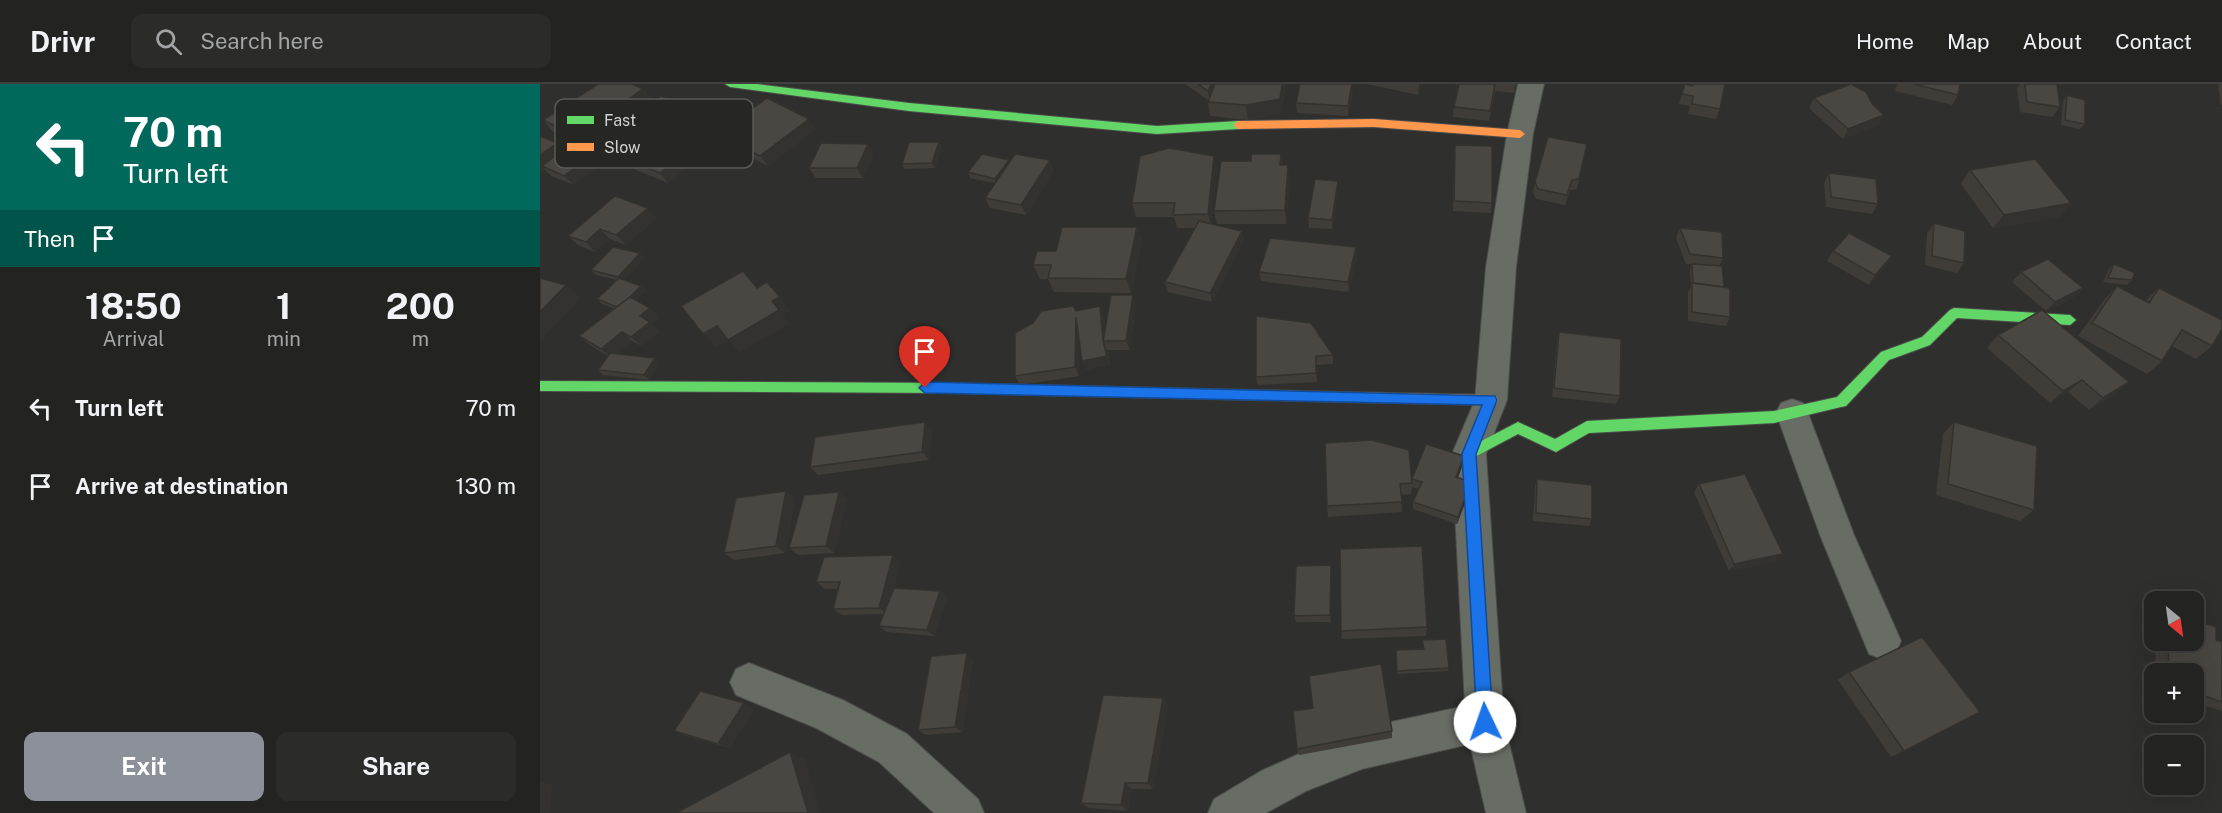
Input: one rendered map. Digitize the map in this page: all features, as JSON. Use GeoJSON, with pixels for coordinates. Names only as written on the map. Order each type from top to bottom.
{"type":"FeatureCollection","features":[{"type":"Feature","properties":{"kind":"street"},"geometry":{"type":"LineString","coordinates":[[730,84],[909,108],[1128,128],[1166,129],[1262,123],[1374,123],[1520,134]]}},
{"type":"Feature","properties":{"kind":"street"},"geometry":{"type":"LineString","coordinates":[[1506,813],[1485,722],[1469,454],[1491,400],[1501,267],[1520,134],[1531,84]]}},
{"type":"Feature","properties":{"kind":"street"},"geometry":{"type":"LineString","coordinates":[[1469,454],[1518,428],[1556,446],[1587,427],[1774,417],[1841,402],[1885,356],[1926,341],[1954,313],[2070,320]]}},
{"type":"Feature","properties":{"kind":"street"},"geometry":{"type":"LineString","coordinates":[[540,386],[972,388],[1491,400]]}},
{"type":"Feature","properties":{"kind":"street"},"geometry":{"type":"LineString","coordinates":[[1792,413],[1837,535],[1882,641]]}},
{"type":"Feature","properties":{"kind":"street"},"geometry":{"type":"LineString","coordinates":[[749,682],[829,714],[893,748],[964,813]]}},
{"type":"Feature","properties":{"kind":"street"},"geometry":{"type":"LineString","coordinates":[[1228,813],[1291,777],[1367,748],[1423,732],[1485,722]]}},
{"type":"Feature","properties":{"kind":"building"},"geometry":{"type":"Polygon","coordinates":[[[598,84],[632,84],[643,89],[628,99],[575,99],[598,84]]]}},
{"type":"Feature","properties":{"kind":"building"},"geometry":{"type":"Polygon","coordinates":[[[1198,84],[1211,84],[1208,91],[1198,84]]]}},
{"type":"Feature","properties":{"kind":"building"},"geometry":{"type":"Polygon","coordinates":[[[1215,84],[1282,84],[1280,99],[1246,105],[1208,102],[1215,84]]]}},
{"type":"Feature","properties":{"kind":"building"},"geometry":{"type":"Polygon","coordinates":[[[1300,84],[1352,84],[1348,106],[1296,103],[1300,84]]]}},
{"type":"Feature","properties":{"kind":"building"},"geometry":{"type":"Polygon","coordinates":[[[1459,84],[1495,84],[1490,111],[1454,107],[1459,84]]]}},
{"type":"Feature","properties":{"kind":"building"},"geometry":{"type":"Polygon","coordinates":[[[1685,84],[1693,86],[1694,84],[1725,84],[1720,109],[1692,104],[1693,96],[1682,94],[1685,84]]]}},
{"type":"Feature","properties":{"kind":"building"},"geometry":{"type":"Polygon","coordinates":[[[1851,84],[1866,92],[1873,105],[1884,115],[1848,129],[1814,98],[1851,84]]]}},
{"type":"Feature","properties":{"kind":"building"},"geometry":{"type":"Polygon","coordinates":[[[1914,84],[1960,84],[1958,95],[1914,84]]]}},
{"type":"Feature","properties":{"kind":"building"},"geometry":{"type":"Polygon","coordinates":[[[2025,84],[2057,84],[2060,107],[2027,102],[2025,84]]]}},
{"type":"Feature","properties":{"kind":"building"},"geometry":{"type":"Polygon","coordinates":[[[2067,95],[2085,100],[2085,124],[2065,120],[2067,95]]]}},
{"type":"Feature","properties":{"kind":"building"},"geometry":{"type":"Polygon","coordinates":[[[767,98],[809,119],[760,156],[753,152],[753,108],[767,98]]]}},
{"type":"Feature","properties":{"kind":"building"},"geometry":{"type":"Polygon","coordinates":[[[555,112],[555,126],[543,120],[555,112]]]}},
{"type":"Feature","properties":{"kind":"building"},"geometry":{"type":"Polygon","coordinates":[[[540,136],[555,142],[555,144],[540,155],[540,136]]]}},
{"type":"Feature","properties":{"kind":"building"},"geometry":{"type":"Polygon","coordinates":[[[1548,137],[1587,144],[1579,179],[1572,180],[1567,195],[1538,189],[1535,182],[1548,137]]]}},
{"type":"Feature","properties":{"kind":"building"},"geometry":{"type":"Polygon","coordinates":[[[909,142],[939,142],[932,163],[902,164],[909,142]]]}},
{"type":"Feature","properties":{"kind":"building"},"geometry":{"type":"Polygon","coordinates":[[[821,143],[868,144],[857,168],[809,168],[821,143]]]}},
{"type":"Feature","properties":{"kind":"building"},"geometry":{"type":"Polygon","coordinates":[[[1455,145],[1492,146],[1492,203],[1454,201],[1455,145]]]}},
{"type":"Feature","properties":{"kind":"building"},"geometry":{"type":"Polygon","coordinates":[[[1169,148],[1214,156],[1208,214],[1173,215],[1175,203],[1132,203],[1140,156],[1169,148]]]}},
{"type":"Feature","properties":{"kind":"building"},"geometry":{"type":"Polygon","coordinates":[[[982,154],[1009,160],[995,179],[968,172],[982,154]]]}},
{"type":"Feature","properties":{"kind":"building"},"geometry":{"type":"Polygon","coordinates":[[[1015,154],[1050,160],[1021,205],[985,198],[1015,154]]]}},
{"type":"Feature","properties":{"kind":"building"},"geometry":{"type":"Polygon","coordinates":[[[1251,154],[1281,154],[1280,165],[1288,165],[1285,210],[1214,211],[1221,161],[1251,161],[1251,154]]]}},
{"type":"Feature","properties":{"kind":"building"},"geometry":{"type":"Polygon","coordinates":[[[555,156],[555,168],[574,168],[564,176],[542,166],[555,156]]]}},
{"type":"Feature","properties":{"kind":"building"},"geometry":{"type":"Polygon","coordinates":[[[2035,159],[2071,203],[2004,215],[1970,170],[2035,159]]]}},
{"type":"Feature","properties":{"kind":"building"},"geometry":{"type":"Polygon","coordinates":[[[648,168],[666,168],[660,173],[648,168]]]}},
{"type":"Feature","properties":{"kind":"building"},"geometry":{"type":"Polygon","coordinates":[[[1829,173],[1876,179],[1878,204],[1831,197],[1829,173]]]}},
{"type":"Feature","properties":{"kind":"building"},"geometry":{"type":"Polygon","coordinates":[[[1315,179],[1338,181],[1332,220],[1308,218],[1315,179]]]}},
{"type":"Feature","properties":{"kind":"building"},"geometry":{"type":"Polygon","coordinates":[[[615,196],[648,208],[616,235],[600,229],[586,242],[568,236],[615,196]]]}},
{"type":"Feature","properties":{"kind":"building"},"geometry":{"type":"Polygon","coordinates":[[[1199,221],[1242,231],[1210,293],[1165,282],[1199,221]]]}},
{"type":"Feature","properties":{"kind":"building"},"geometry":{"type":"Polygon","coordinates":[[[1934,223],[1965,231],[1964,263],[1932,256],[1934,223]]]}},
{"type":"Feature","properties":{"kind":"building"},"geometry":{"type":"Polygon","coordinates":[[[1062,227],[1137,227],[1126,279],[1048,278],[1051,265],[1033,265],[1037,251],[1056,251],[1062,227]]]}},
{"type":"Feature","properties":{"kind":"building"},"geometry":{"type":"Polygon","coordinates":[[[1680,228],[1722,232],[1723,258],[1690,254],[1680,228]]]}},
{"type":"Feature","properties":{"kind":"building"},"geometry":{"type":"Polygon","coordinates":[[[1849,233],[1892,256],[1875,275],[1833,251],[1849,233]]]}},
{"type":"Feature","properties":{"kind":"building"},"geometry":{"type":"Polygon","coordinates":[[[1270,238],[1356,247],[1348,282],[1259,272],[1270,238]]]}},
{"type":"Feature","properties":{"kind":"building"},"geometry":{"type":"Polygon","coordinates":[[[613,247],[640,253],[618,277],[591,270],[613,247]]]}},
{"type":"Feature","properties":{"kind":"building"},"geometry":{"type":"Polygon","coordinates":[[[2048,259],[2083,288],[2055,302],[2021,272],[2048,259]]]}},
{"type":"Feature","properties":{"kind":"building"},"geometry":{"type":"Polygon","coordinates":[[[1692,264],[1722,266],[1724,287],[1693,283],[1692,264]]]}},
{"type":"Feature","properties":{"kind":"building"},"geometry":{"type":"Polygon","coordinates":[[[2114,264],[2135,273],[2132,280],[2108,278],[2114,264]]]}},
{"type":"Feature","properties":{"kind":"building"},"geometry":{"type":"Polygon","coordinates":[[[743,271],[757,288],[767,282],[780,297],[772,301],[779,310],[728,340],[717,326],[703,334],[681,306],[743,271]]]}},
{"type":"Feature","properties":{"kind":"building"},"geometry":{"type":"Polygon","coordinates":[[[540,278],[566,285],[540,312],[540,278]]]}},
{"type":"Feature","properties":{"kind":"building"},"geometry":{"type":"Polygon","coordinates":[[[619,278],[641,286],[617,307],[597,299],[619,278]]]}},
{"type":"Feature","properties":{"kind":"building"},"geometry":{"type":"Polygon","coordinates":[[[1692,283],[1730,288],[1730,317],[1692,312],[1692,283]]]}},
{"type":"Feature","properties":{"kind":"building"},"geometry":{"type":"Polygon","coordinates":[[[2117,286],[2149,303],[2159,288],[2222,320],[2222,329],[2212,346],[2182,330],[2162,361],[2092,323],[2117,286]]]}},
{"type":"Feature","properties":{"kind":"building"},"geometry":{"type":"Polygon","coordinates":[[[1111,295],[1133,295],[1126,341],[1103,341],[1111,295]]]}},
{"type":"Feature","properties":{"kind":"building"},"geometry":{"type":"Polygon","coordinates":[[[630,297],[650,308],[640,316],[650,322],[631,337],[622,332],[601,349],[579,336],[630,297]]]}},
{"type":"Feature","properties":{"kind":"building"},"geometry":{"type":"Polygon","coordinates":[[[1073,306],[1076,311],[1100,306],[1103,341],[1107,356],[1082,361],[1076,317],[1075,367],[1015,376],[1015,333],[1033,323],[1041,311],[1073,306]]]}},
{"type":"Feature","properties":{"kind":"building"},"geometry":{"type":"Polygon","coordinates":[[[2042,310],[2129,382],[2103,398],[2082,380],[2063,391],[1998,335],[2042,310]]]}},
{"type":"Feature","properties":{"kind":"building"},"geometry":{"type":"Polygon","coordinates":[[[1256,316],[1311,323],[1333,355],[1316,356],[1316,373],[1256,377],[1256,316]]]}},
{"type":"Feature","properties":{"kind":"building"},"geometry":{"type":"Polygon","coordinates":[[[1559,332],[1621,339],[1620,396],[1554,388],[1559,332]]]}},
{"type":"Feature","properties":{"kind":"building"},"geometry":{"type":"Polygon","coordinates":[[[610,353],[655,358],[644,375],[598,370],[610,353]]]}},
{"type":"Feature","properties":{"kind":"building"},"geometry":{"type":"Polygon","coordinates":[[[925,422],[922,452],[810,467],[815,437],[925,422]]]}},
{"type":"Feature","properties":{"kind":"building"},"geometry":{"type":"Polygon","coordinates":[[[1954,422],[2037,446],[2034,510],[1948,484],[1954,422]]]}},
{"type":"Feature","properties":{"kind":"building"},"geometry":{"type":"Polygon","coordinates":[[[1372,440],[1409,450],[1412,483],[1400,484],[1402,502],[1327,506],[1325,443],[1372,440]]]}},
{"type":"Feature","properties":{"kind":"building"},"geometry":{"type":"Polygon","coordinates":[[[1426,444],[1464,456],[1456,477],[1471,482],[1458,517],[1413,502],[1422,482],[1412,479],[1426,444]]]}},
{"type":"Feature","properties":{"kind":"building"},"geometry":{"type":"Polygon","coordinates":[[[1745,474],[1783,554],[1734,564],[1699,484],[1745,474]]]}},
{"type":"Feature","properties":{"kind":"building"},"geometry":{"type":"Polygon","coordinates":[[[1537,479],[1592,485],[1592,519],[1536,513],[1537,479]]]}},
{"type":"Feature","properties":{"kind":"building"},"geometry":{"type":"Polygon","coordinates":[[[786,491],[776,546],[724,553],[736,498],[786,491]]]}},
{"type":"Feature","properties":{"kind":"building"},"geometry":{"type":"Polygon","coordinates":[[[839,492],[826,546],[789,548],[804,495],[839,492]]]}},
{"type":"Feature","properties":{"kind":"building"},"geometry":{"type":"Polygon","coordinates":[[[1422,546],[1427,627],[1341,631],[1340,549],[1422,546]]]}},
{"type":"Feature","properties":{"kind":"building"},"geometry":{"type":"Polygon","coordinates":[[[893,555],[879,608],[833,609],[840,582],[816,582],[824,557],[893,555]]]}},
{"type":"Feature","properties":{"kind":"building"},"geometry":{"type":"Polygon","coordinates":[[[1331,565],[1330,615],[1294,616],[1296,566],[1331,565]]]}},
{"type":"Feature","properties":{"kind":"building"},"geometry":{"type":"Polygon","coordinates":[[[894,588],[940,591],[927,630],[879,626],[894,588]]]}},
{"type":"Feature","properties":{"kind":"building"},"geometry":{"type":"Polygon","coordinates":[[[2204,623],[2216,627],[2216,640],[2222,642],[2222,702],[2204,696],[2204,663],[2169,663],[2168,651],[2204,651],[2204,623]]]}},
{"type":"Feature","properties":{"kind":"building"},"geometry":{"type":"Polygon","coordinates":[[[1922,637],[1980,712],[1904,751],[1849,672],[1922,637]]]}},
{"type":"Feature","properties":{"kind":"building"},"geometry":{"type":"Polygon","coordinates":[[[1446,639],[1449,668],[1397,671],[1396,650],[1424,649],[1422,640],[1446,639]]]}},
{"type":"Feature","properties":{"kind":"building"},"geometry":{"type":"Polygon","coordinates":[[[967,653],[955,727],[918,730],[931,656],[967,653]]]}},
{"type":"Feature","properties":{"kind":"building"},"geometry":{"type":"Polygon","coordinates":[[[1381,664],[1392,731],[1297,749],[1293,711],[1313,708],[1309,676],[1381,664]]]}},
{"type":"Feature","properties":{"kind":"building"},"geometry":{"type":"Polygon","coordinates":[[[700,691],[744,703],[718,744],[674,731],[700,691]]]}},
{"type":"Feature","properties":{"kind":"building"},"geometry":{"type":"Polygon","coordinates":[[[1103,695],[1163,698],[1148,783],[1125,783],[1121,805],[1081,803],[1103,695]]]}},
{"type":"Feature","properties":{"kind":"building"},"geometry":{"type":"Polygon","coordinates":[[[790,752],[808,813],[676,813],[790,752]]]}},
{"type":"Feature","properties":{"kind":"traffic: fast"},"geometry":{"type":"LineString","coordinates":[[730,84],[909,107],[1157,130],[1238,125]]}},
{"type":"Feature","properties":{"kind":"traffic: fast"},"geometry":{"type":"LineString","coordinates":[[1469,454],[1518,428],[1556,446],[1587,427],[1774,417],[1841,402],[1885,356],[1926,341],[1954,313],[2070,320]]}},
{"type":"Feature","properties":{"kind":"traffic: fast"},"geometry":{"type":"LineString","coordinates":[[540,386],[948,388],[1341,397]]}},
{"type":"Feature","properties":{"kind":"traffic: slow"},"geometry":{"type":"LineString","coordinates":[[1238,125],[1374,123],[1520,134]]}},
{"type":"Feature","properties":{"kind":"traffic: slow"},"geometry":{"type":"LineString","coordinates":[[1341,397],[1491,400]]}},
{"type":"Feature","properties":{"kind":"route"},"geometry":{"type":"LineString","coordinates":[[925,388],[1491,400],[1469,454],[1485,722]]}}]}
